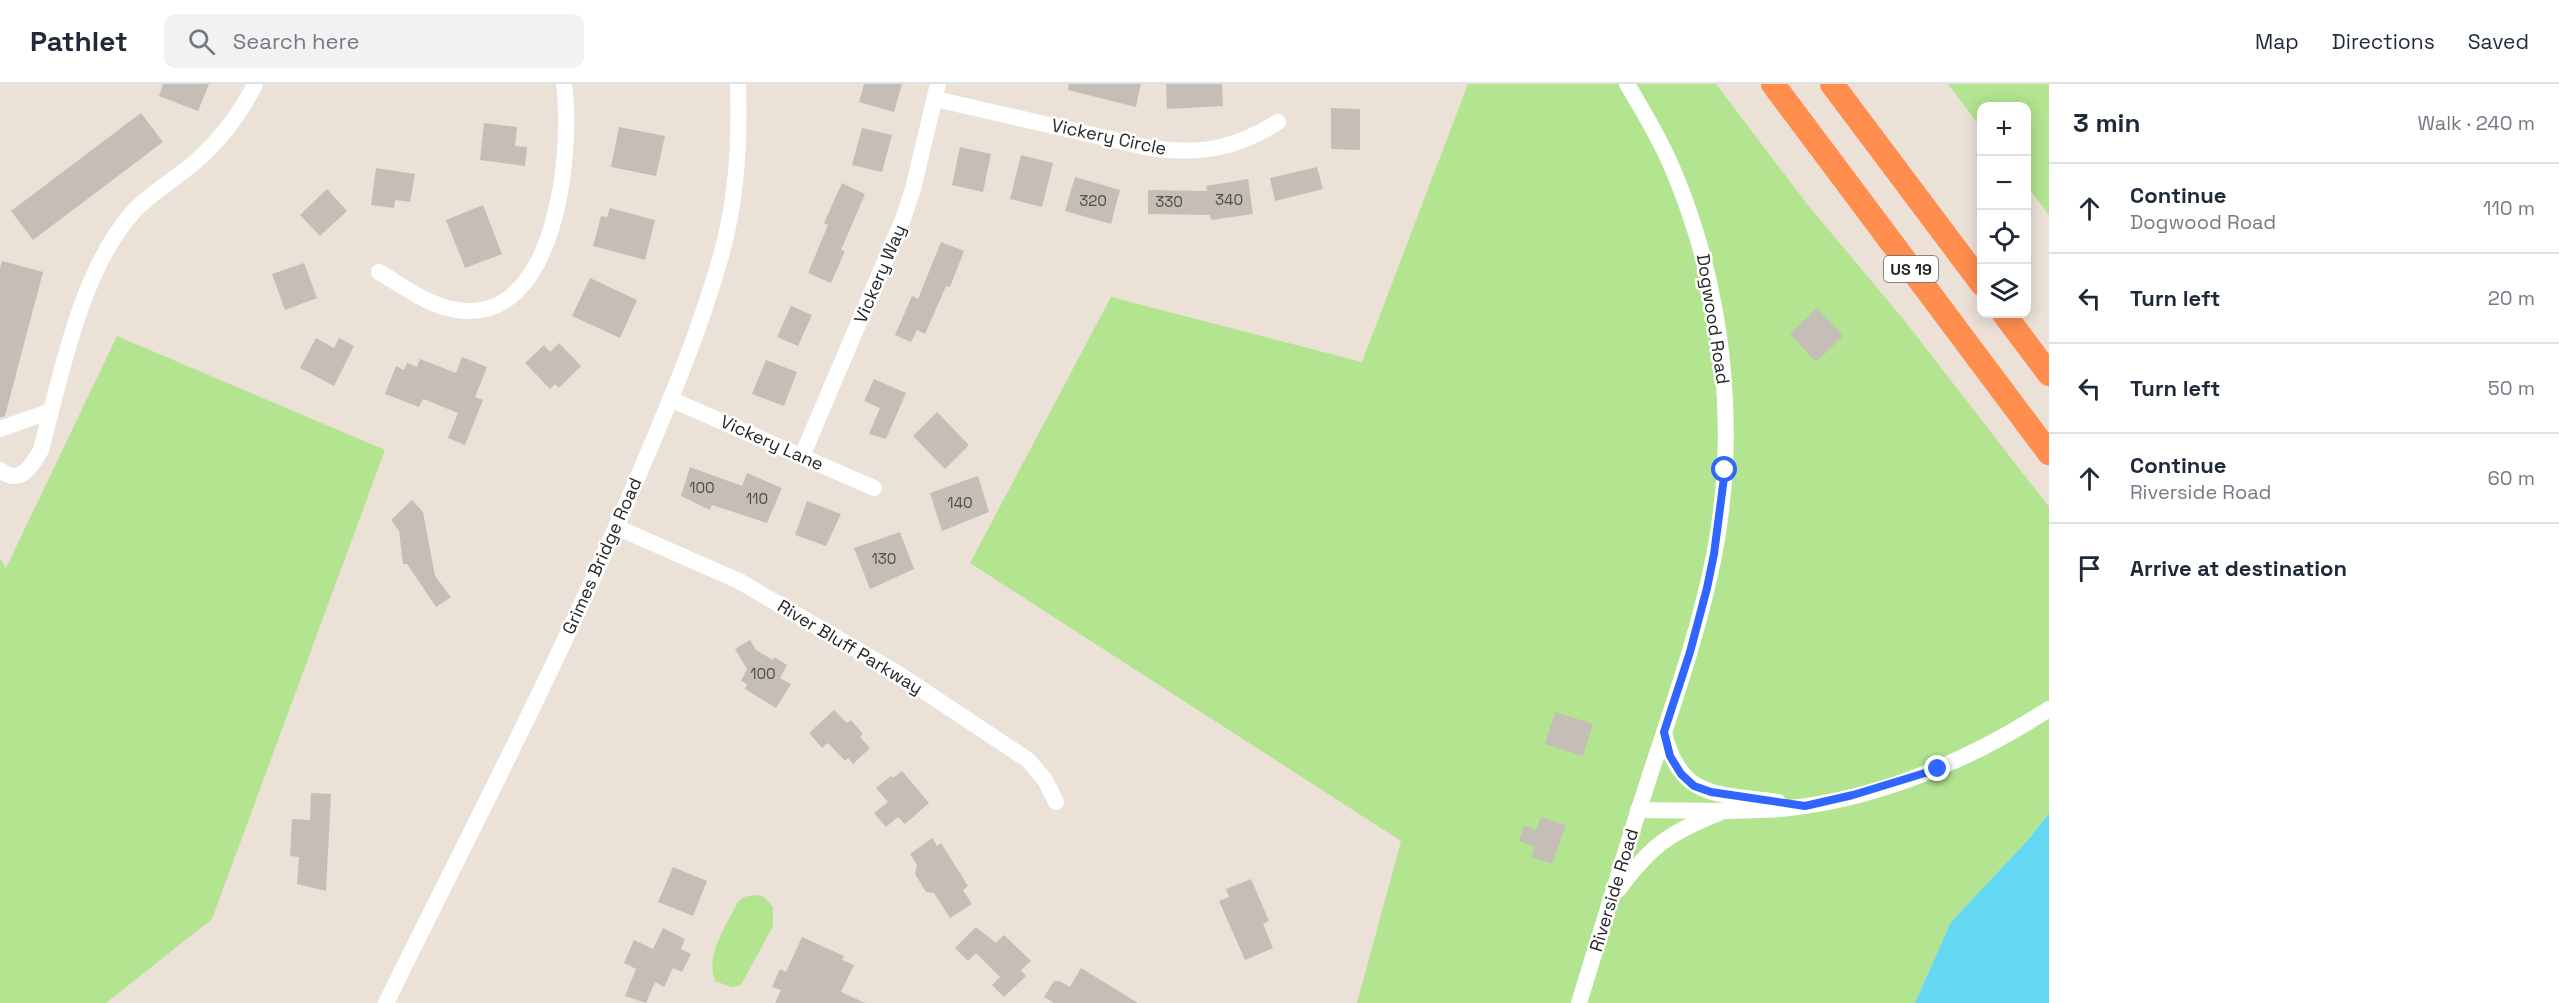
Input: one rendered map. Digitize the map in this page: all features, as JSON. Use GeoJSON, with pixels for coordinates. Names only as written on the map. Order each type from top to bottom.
{"type":"FeatureCollection","features":[{"type":"Feature","properties":{"kind":"highway","name":"US 19"},"geometry":{"type":"LineString","coordinates":[[1773,84],[2049,453]]}},
{"type":"Feature","properties":{"kind":"highway","name":"US 19"},"geometry":{"type":"LineString","coordinates":[[1832,84],[1977,277]]}},
{"type":"Feature","properties":{"kind":"highway"},"geometry":{"type":"LineString","coordinates":[[2007,318],[2049,374]]}},
{"type":"Feature","properties":{"kind":"street"},"geometry":{"type":"LineString","coordinates":[[0,470],[4,474],[19,475],[31,469],[41,450],[76,326],[94,273],[106,251],[134,211],[152,194],[194,163],[223,136],[255,84]]}},
{"type":"Feature","properties":{"kind":"street"},"geometry":{"type":"LineString","coordinates":[[379,272],[441,306],[458,310],[474,311],[490,308],[509,298],[523,285],[539,259],[552,226],[558,201],[566,145],[564,84]]}},
{"type":"Feature","properties":{"kind":"street","name":"Grimes Bridge Road"},"geometry":{"type":"LineString","coordinates":[[386,1003],[557,657],[616,527],[670,399],[704,308],[722,251],[738,158],[738,84]]}},
{"type":"Feature","properties":{"kind":"street","name":"Dogwood Road"},"geometry":{"type":"LineString","coordinates":[[1627,84],[1653,129],[1678,181],[1699,239],[1712,292],[1721,348],[1726,409],[1725,470],[1714,554],[1690,652],[1638,810]]}},
{"type":"Feature","properties":{"kind":"street","name":"Vickery Circle"},"geometry":{"type":"LineString","coordinates":[[937,91],[1150,148],[1179,152],[1209,151],[1235,144],[1258,135],[1278,122]]}},
{"type":"Feature","properties":{"kind":"street","name":"Vickery Way"},"geometry":{"type":"LineString","coordinates":[[802,456],[903,219],[913,189],[937,91]]}},
{"type":"Feature","properties":{"kind":"street","name":"Vickery Lane"},"geometry":{"type":"LineString","coordinates":[[670,399],[874,488]]}},
{"type":"Feature","properties":{"kind":"street"},"geometry":{"type":"LineString","coordinates":[[0,429],[51,411]]}},
{"type":"Feature","properties":{"kind":"street","name":"River Bluff Parkway"},"geometry":{"type":"LineString","coordinates":[[616,527],[739,581],[897,673],[1028,760],[1045,780],[1056,802]]}},
{"type":"Feature","properties":{"kind":"street","name":"Riverside Road"},"geometry":{"type":"LineString","coordinates":[[1579,1003],[1638,810],[1728,810],[1805,806],[1853,795],[1938,769],[1996,741],[2049,709]]}},
{"type":"Feature","properties":{"kind":"street"},"geometry":{"type":"LineString","coordinates":[[1664,732],[1674,765],[1694,786],[1711,792],[1805,806]]}},
{"type":"Feature","properties":{"kind":"street"},"geometry":{"type":"LineString","coordinates":[[1612,898],[1662,840],[1680,829],[1728,810]]}},
{"type":"Feature","properties":{"kind":"green space"},"geometry":{"type":"Polygon","coordinates":[[[1468,84],[1716,84],[1807,204],[1904,320],[2049,507],[2049,813],[2029,839],[1951,922],[1915,1003],[1357,1003],[1401,841],[970,563],[1111,297],[1362,362],[1468,84]]]}},
{"type":"Feature","properties":{"kind":"green space"},"geometry":{"type":"Polygon","coordinates":[[[1948,84],[2049,84],[2049,215],[2031,191],[2031,102],[1977,102],[1977,123],[1948,84]]]}},
{"type":"Feature","properties":{"kind":"green space"},"geometry":{"type":"Polygon","coordinates":[[[117,336],[385,450],[212,919],[106,1003],[0,1003],[0,559],[6,568],[117,336]]]}},
{"type":"Feature","properties":{"kind":"green space"},"geometry":{"type":"Polygon","coordinates":[[[763,896],[773,907],[773,926],[741,985],[731,987],[715,981],[713,961],[715,951],[737,903],[744,897],[763,896]]]}},
{"type":"Feature","properties":{"kind":"water"},"geometry":{"type":"Polygon","coordinates":[[[2049,813],[2049,1003],[1915,1003],[1951,922],[2029,839],[2049,813]]]}},
{"type":"Feature","properties":{"kind":"building"},"geometry":{"type":"Polygon","coordinates":[[[163,84],[209,84],[198,111],[159,96],[163,84]]]}},
{"type":"Feature","properties":{"kind":"building"},"geometry":{"type":"Polygon","coordinates":[[[864,84],[902,84],[894,112],[859,102],[864,84]]]}},
{"type":"Feature","properties":{"kind":"building"},"geometry":{"type":"Polygon","coordinates":[[[1069,84],[1141,84],[1136,107],[1068,90],[1069,84]]]}},
{"type":"Feature","properties":{"kind":"building"},"geometry":{"type":"Polygon","coordinates":[[[1166,84],[1222,84],[1223,106],[1167,109],[1166,84]]]}},
{"type":"Feature","properties":{"kind":"building"},"geometry":{"type":"Polygon","coordinates":[[[1331,108],[1360,109],[1360,150],[1331,149],[1331,108]]]}},
{"type":"Feature","properties":{"kind":"building"},"geometry":{"type":"Polygon","coordinates":[[[141,113],[163,142],[33,240],[11,211],[141,113]]]}},
{"type":"Feature","properties":{"kind":"building"},"geometry":{"type":"Polygon","coordinates":[[[484,123],[517,127],[515,146],[527,147],[525,166],[480,160],[484,123]]]}},
{"type":"Feature","properties":{"kind":"building"},"geometry":{"type":"Polygon","coordinates":[[[619,127],[665,136],[656,176],[611,167],[619,127]]]}},
{"type":"Feature","properties":{"kind":"building"},"geometry":{"type":"Polygon","coordinates":[[[862,128],[892,135],[882,172],[852,165],[862,128]]]}},
{"type":"Feature","properties":{"kind":"building"},"geometry":{"type":"Polygon","coordinates":[[[960,147],[991,154],[983,192],[952,185],[960,147]]]}},
{"type":"Feature","properties":{"kind":"building"},"geometry":{"type":"Polygon","coordinates":[[[1021,155],[1053,163],[1042,207],[1010,199],[1021,155]]]}},
{"type":"Feature","properties":{"kind":"building"},"geometry":{"type":"Polygon","coordinates":[[[1317,167],[1323,189],[1275,201],[1270,178],[1317,167]]]}},
{"type":"Feature","properties":{"kind":"building"},"geometry":{"type":"Polygon","coordinates":[[[376,168],[415,174],[410,202],[395,200],[394,208],[371,205],[376,168]]]}},
{"type":"Feature","properties":{"kind":"building"},"geometry":{"type":"Polygon","coordinates":[[[1075,177],[1120,190],[1111,224],[1065,211],[1075,177]]]}},
{"type":"Feature","properties":{"kind":"building"},"geometry":{"type":"Polygon","coordinates":[[[1248,179],[1253,214],[1211,220],[1210,215],[1148,214],[1148,190],[1207,191],[1206,186],[1248,179]]]}},
{"type":"Feature","properties":{"kind":"building"},"geometry":{"type":"Polygon","coordinates":[[[842,183],[865,194],[841,250],[845,251],[831,283],[808,273],[828,225],[824,223],[842,183]]]}},
{"type":"Feature","properties":{"kind":"building"},"geometry":{"type":"Polygon","coordinates":[[[327,189],[347,211],[320,236],[300,215],[327,189]]]}},
{"type":"Feature","properties":{"kind":"building"},"geometry":{"type":"Polygon","coordinates":[[[483,205],[502,254],[465,268],[446,220],[483,205]]]}},
{"type":"Feature","properties":{"kind":"building"},"geometry":{"type":"Polygon","coordinates":[[[610,208],[655,220],[645,260],[593,246],[601,216],[607,217],[610,208]]]}},
{"type":"Feature","properties":{"kind":"building"},"geometry":{"type":"Polygon","coordinates":[[[941,242],[964,251],[950,287],[946,286],[925,334],[917,330],[911,342],[895,335],[912,296],[918,299],[941,242]]]}},
{"type":"Feature","properties":{"kind":"building"},"geometry":{"type":"Polygon","coordinates":[[[2,261],[43,272],[5,416],[0,417],[0,269],[2,261]]]}},
{"type":"Feature","properties":{"kind":"building"},"geometry":{"type":"Polygon","coordinates":[[[304,263],[317,298],[285,310],[272,274],[304,263]]]}},
{"type":"Feature","properties":{"kind":"building"},"geometry":{"type":"Polygon","coordinates":[[[590,278],[637,300],[620,338],[572,316],[590,278]]]}},
{"type":"Feature","properties":{"kind":"building"},"geometry":{"type":"Polygon","coordinates":[[[791,306],[812,315],[798,346],[777,337],[791,306]]]}},
{"type":"Feature","properties":{"kind":"building"},"geometry":{"type":"Polygon","coordinates":[[[1817,308],[1843,336],[1816,362],[1790,334],[1817,308]]]}},
{"type":"Feature","properties":{"kind":"building"},"geometry":{"type":"Polygon","coordinates":[[[316,338],[334,348],[339,338],[354,346],[334,386],[300,368],[316,338]]]}},
{"type":"Feature","properties":{"kind":"building"},"geometry":{"type":"Polygon","coordinates":[[[559,343],[581,366],[559,388],[555,384],[550,389],[525,363],[544,345],[550,352],[559,343]]]}},
{"type":"Feature","properties":{"kind":"building"},"geometry":{"type":"Polygon","coordinates":[[[462,357],[487,367],[475,397],[483,400],[465,445],[448,438],[458,413],[423,399],[419,407],[385,394],[396,366],[404,370],[407,363],[417,367],[420,359],[456,373],[462,357]]]}},
{"type":"Feature","properties":{"kind":"building"},"geometry":{"type":"Polygon","coordinates":[[[766,360],[797,372],[784,406],[752,394],[766,360]]]}},
{"type":"Feature","properties":{"kind":"building"},"geometry":{"type":"Polygon","coordinates":[[[874,379],[906,393],[886,439],[869,434],[880,408],[864,401],[874,379]]]}},
{"type":"Feature","properties":{"kind":"building"},"geometry":{"type":"Polygon","coordinates":[[[937,412],[969,445],[945,469],[913,436],[937,412]]]}},
{"type":"Feature","properties":{"kind":"building"},"geometry":{"type":"Polygon","coordinates":[[[690,467],[742,486],[747,473],[782,488],[767,523],[712,505],[710,510],[681,496],[690,467]]]}},
{"type":"Feature","properties":{"kind":"building"},"geometry":{"type":"Polygon","coordinates":[[[978,476],[989,512],[942,531],[930,493],[978,476]]]}},
{"type":"Feature","properties":{"kind":"building"},"geometry":{"type":"Polygon","coordinates":[[[412,500],[423,512],[435,576],[451,597],[436,607],[407,564],[403,564],[399,531],[391,520],[412,500]]]}},
{"type":"Feature","properties":{"kind":"building"},"geometry":{"type":"Polygon","coordinates":[[[807,501],[841,514],[826,546],[795,535],[807,501]]]}},
{"type":"Feature","properties":{"kind":"building"},"geometry":{"type":"Polygon","coordinates":[[[900,532],[914,569],[870,589],[854,548],[900,532]]]}},
{"type":"Feature","properties":{"kind":"building"},"geometry":{"type":"Polygon","coordinates":[[[750,640],[756,650],[787,665],[780,678],[791,684],[776,708],[745,689],[747,684],[741,681],[747,669],[735,649],[750,640]]]}},
{"type":"Feature","properties":{"kind":"building"},"geometry":{"type":"Polygon","coordinates":[[[834,710],[847,723],[851,720],[863,734],[860,737],[870,748],[853,764],[848,758],[845,761],[828,743],[822,748],[809,733],[834,710]]]}},
{"type":"Feature","properties":{"kind":"building"},"geometry":{"type":"Polygon","coordinates":[[[1555,712],[1593,724],[1583,756],[1545,744],[1555,712]]]}},
{"type":"Feature","properties":{"kind":"building"},"geometry":{"type":"Polygon","coordinates":[[[902,771],[929,803],[905,824],[898,817],[886,827],[874,813],[888,802],[876,788],[891,776],[893,778],[902,771]]]}},
{"type":"Feature","properties":{"kind":"building"},"geometry":{"type":"Polygon","coordinates":[[[311,793],[331,794],[326,891],[297,884],[299,857],[290,856],[292,819],[310,820],[311,793]]]}},
{"type":"Feature","properties":{"kind":"building"},"geometry":{"type":"Polygon","coordinates":[[[1541,817],[1566,825],[1552,864],[1532,857],[1535,847],[1519,841],[1524,825],[1536,830],[1541,817]]]}},
{"type":"Feature","properties":{"kind":"building"},"geometry":{"type":"Polygon","coordinates":[[[932,838],[937,846],[941,843],[968,886],[963,890],[972,904],[950,918],[934,893],[926,892],[915,874],[917,865],[910,854],[932,838]]]}},
{"type":"Feature","properties":{"kind":"building"},"geometry":{"type":"Polygon","coordinates":[[[673,867],[707,881],[693,916],[658,902],[673,867]]]}},
{"type":"Feature","properties":{"kind":"building"},"geometry":{"type":"Polygon","coordinates":[[[1251,879],[1269,921],[1263,924],[1273,948],[1245,960],[1219,901],[1229,897],[1226,889],[1251,879]]]}},
{"type":"Feature","properties":{"kind":"building"},"geometry":{"type":"Polygon","coordinates":[[[976,927],[996,943],[1004,935],[1031,961],[1021,970],[1026,976],[1004,997],[992,985],[1000,977],[976,953],[968,961],[955,948],[976,927]]]}},
{"type":"Feature","properties":{"kind":"building"},"geometry":{"type":"Polygon","coordinates":[[[663,928],[685,939],[681,949],[691,954],[682,972],[673,968],[664,987],[655,982],[646,1003],[625,996],[636,969],[624,963],[634,940],[653,949],[663,928]]]}},
{"type":"Feature","properties":{"kind":"building"},"geometry":{"type":"Polygon","coordinates":[[[802,937],[844,956],[842,960],[854,965],[841,992],[865,1003],[775,1003],[781,990],[772,987],[780,969],[786,972],[802,937]]]}},
{"type":"Feature","properties":{"kind":"building"},"geometry":{"type":"Polygon","coordinates":[[[1081,968],[1138,1003],[1054,1003],[1044,997],[1054,981],[1070,987],[1081,968]]]}},
{"type":"Feature","properties":{"kind":"route"},"geometry":{"type":"LineString","coordinates":[[1725,470],[1707,588],[1690,652],[1664,732],[1674,765],[1688,782],[1711,792],[1805,806],[1853,795],[1938,769]]}}]}
